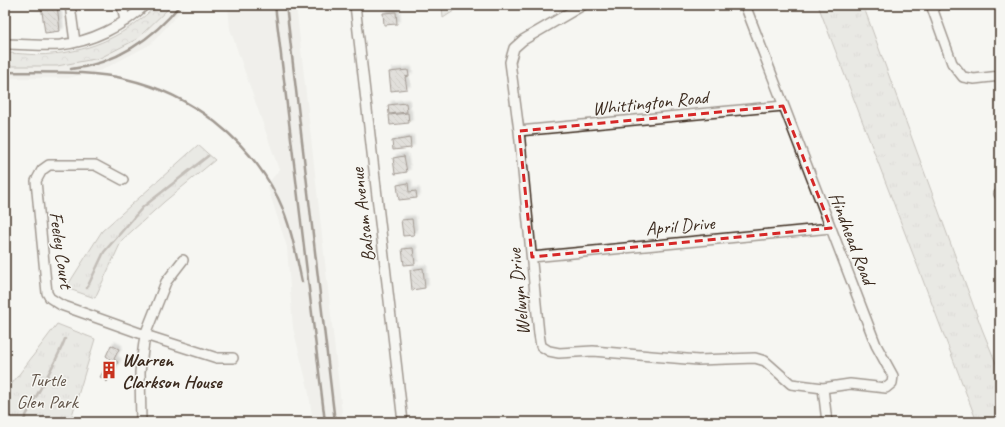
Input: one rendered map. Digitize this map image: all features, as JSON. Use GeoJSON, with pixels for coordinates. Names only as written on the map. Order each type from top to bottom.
{"type":"FeatureCollection","features":[{"type":"Feature","properties":{"kind":"street"},"geometry":{"type":"LineString","coordinates":[[70,5],[75,42]]}},
{"type":"Feature","properties":{"kind":"street"},"geometry":{"type":"LineString","coordinates":[[122,5],[125,21]]}},
{"type":"Feature","properties":{"kind":"street"},"geometry":{"type":"LineString","coordinates":[[5,44],[49,45],[75,42],[96,35],[125,21],[145,5]]}},
{"type":"Feature","properties":{"kind":"street","name":"Balsam Avenue"},"geometry":{"type":"LineString","coordinates":[[355,5],[403,422]]}},
{"type":"Feature","properties":{"kind":"street","name":"Welwyn Drive"},"geometry":{"type":"LineString","coordinates":[[583,5],[523,40],[514,48],[510,62],[520,131],[541,346],[548,351],[559,353],[593,351],[698,360],[755,358],[765,361],[791,384],[823,388]]}},
{"type":"Feature","properties":{"kind":"street","name":"Hindhead Road"},"geometry":{"type":"LineString","coordinates":[[745,5],[876,344],[893,376],[892,383],[886,388],[850,384],[823,388]]}},
{"type":"Feature","properties":{"kind":"street"},"geometry":{"type":"LineString","coordinates":[[931,5],[952,63],[963,77],[974,79],[1000,76]]}},
{"type":"Feature","properties":{"kind":"street","name":"Whittington Road"},"geometry":{"type":"LineString","coordinates":[[520,131],[783,106]]}},
{"type":"Feature","properties":{"kind":"street","name":"Feeley Court"},"geometry":{"type":"LineString","coordinates":[[124,180],[95,165],[49,165],[38,175],[36,181],[48,293],[50,298],[61,305],[145,335]]}},
{"type":"Feature","properties":{"kind":"street","name":"April Drive"},"geometry":{"type":"LineString","coordinates":[[532,257],[831,228]]}},
{"type":"Feature","properties":{"kind":"street"},"geometry":{"type":"LineString","coordinates":[[141,422],[140,372],[145,335],[166,282],[183,260]]}},
{"type":"Feature","properties":{"kind":"street"},"geometry":{"type":"LineString","coordinates":[[145,335],[217,358],[234,358]]}},
{"type":"Feature","properties":{"kind":"street"},"geometry":{"type":"LineString","coordinates":[[823,388],[827,422]]}},
{"type":"Feature","properties":{"kind":"highlighted area"},"geometry":{"type":"Polygon","coordinates":[[[783,106],[831,228],[817,229],[532,257],[519,131],[783,106]]]}},
{"type":"Feature","properties":{"kind":"shaded area"},"geometry":{"type":"Polygon","coordinates":[[[172,5],[186,5],[151,44],[102,70],[68,78],[5,78],[5,66],[57,66],[137,39],[172,5]]]}},
{"type":"Feature","properties":{"kind":"shaded area"},"geometry":{"type":"Polygon","coordinates":[[[228,5],[296,5],[343,422],[313,422],[308,388],[293,328],[287,247],[267,185],[279,170],[230,29],[228,5]]]}},
{"type":"Feature","properties":{"kind":"green space"},"geometry":{"type":"Polygon","coordinates":[[[157,5],[172,5],[137,39],[100,58],[57,66],[5,66],[5,53],[45,55],[95,45],[134,24],[157,5]]]}},
{"type":"Feature","properties":{"kind":"green space"},"geometry":{"type":"Polygon","coordinates":[[[442,5],[463,5],[443,18],[442,5]]]}},
{"type":"Feature","properties":{"kind":"green space"},"geometry":{"type":"Polygon","coordinates":[[[818,5],[863,5],[982,329],[1000,373],[1000,422],[977,422],[818,5]]]}},
{"type":"Feature","properties":{"kind":"green space"},"geometry":{"type":"Polygon","coordinates":[[[198,145],[215,160],[164,202],[122,240],[95,298],[66,288],[102,231],[198,145]]]}},
{"type":"Feature","properties":{"kind":"green space","name":"Turtle Glen Park"},"geometry":{"type":"Polygon","coordinates":[[[57,324],[95,339],[70,422],[5,422],[5,393],[57,324]]]}},
{"type":"Feature","properties":{"kind":"building"},"geometry":{"type":"Polygon","coordinates":[[[41,5],[57,5],[60,31],[45,33],[41,5]]]}},
{"type":"Feature","properties":{"kind":"building"},"geometry":{"type":"Polygon","coordinates":[[[396,12],[397,24],[384,25],[383,13],[396,12]]]}},
{"type":"Feature","properties":{"kind":"building"},"geometry":{"type":"Polygon","coordinates":[[[408,70],[409,76],[405,77],[407,89],[391,91],[389,72],[408,70]]]}},
{"type":"Feature","properties":{"kind":"building"},"geometry":{"type":"Polygon","coordinates":[[[406,103],[407,112],[389,114],[388,105],[406,103]]]}},
{"type":"Feature","properties":{"kind":"building"},"geometry":{"type":"Polygon","coordinates":[[[408,113],[409,123],[390,125],[389,115],[408,113]]]}},
{"type":"Feature","properties":{"kind":"building"},"geometry":{"type":"Polygon","coordinates":[[[410,138],[411,148],[393,150],[392,141],[410,138]]]}},
{"type":"Feature","properties":{"kind":"building"},"geometry":{"type":"Polygon","coordinates":[[[404,156],[407,172],[395,174],[393,158],[404,156]]]}},
{"type":"Feature","properties":{"kind":"building"},"geometry":{"type":"Polygon","coordinates":[[[408,183],[409,192],[416,191],[417,198],[399,200],[397,185],[408,183]]]}},
{"type":"Feature","properties":{"kind":"building"},"geometry":{"type":"Polygon","coordinates":[[[412,219],[414,235],[403,236],[401,220],[412,219]]]}},
{"type":"Feature","properties":{"kind":"building"},"geometry":{"type":"Polygon","coordinates":[[[413,248],[415,264],[404,265],[402,249],[413,248]]]}},
{"type":"Feature","properties":{"kind":"building"},"geometry":{"type":"Polygon","coordinates":[[[423,268],[425,288],[412,290],[410,270],[423,268]]]}},
{"type":"Feature","properties":{"kind":"building","name":"Warren Clarkson House"},"geometry":{"type":"Polygon","coordinates":[[[111,345],[119,349],[114,359],[118,362],[107,382],[100,377],[110,359],[106,356],[111,345]]]}},
{"type":"Feature","properties":{"kind":"waterway"},"geometry":{"type":"LineString","coordinates":[[87,288],[104,252],[143,207],[208,156]]}},
{"type":"Feature","properties":{"kind":"waterway"},"geometry":{"type":"LineString","coordinates":[[23,422],[56,360],[65,339]]}},
{"type":"Feature","properties":{"kind":"railway"},"geometry":{"type":"LineString","coordinates":[[71,69],[103,62],[132,48],[158,29],[180,5]]}},
{"type":"Feature","properties":{"kind":"railway"},"geometry":{"type":"LineString","coordinates":[[275,5],[325,422]]}},
{"type":"Feature","properties":{"kind":"railway"},"geometry":{"type":"LineString","coordinates":[[286,5],[335,422]]}},
{"type":"Feature","properties":{"kind":"railway"},"geometry":{"type":"LineString","coordinates":[[5,72],[66,72],[96,74],[126,79],[150,86],[173,96],[195,108],[215,122],[234,138],[251,157],[266,177],[278,198],[290,229],[302,282]]}},
{"type":"Feature","properties":{"kind":"place","name":"Warren Clarkson House"},"geometry":{"type":"Point","coordinates":[109,370]}}]}
